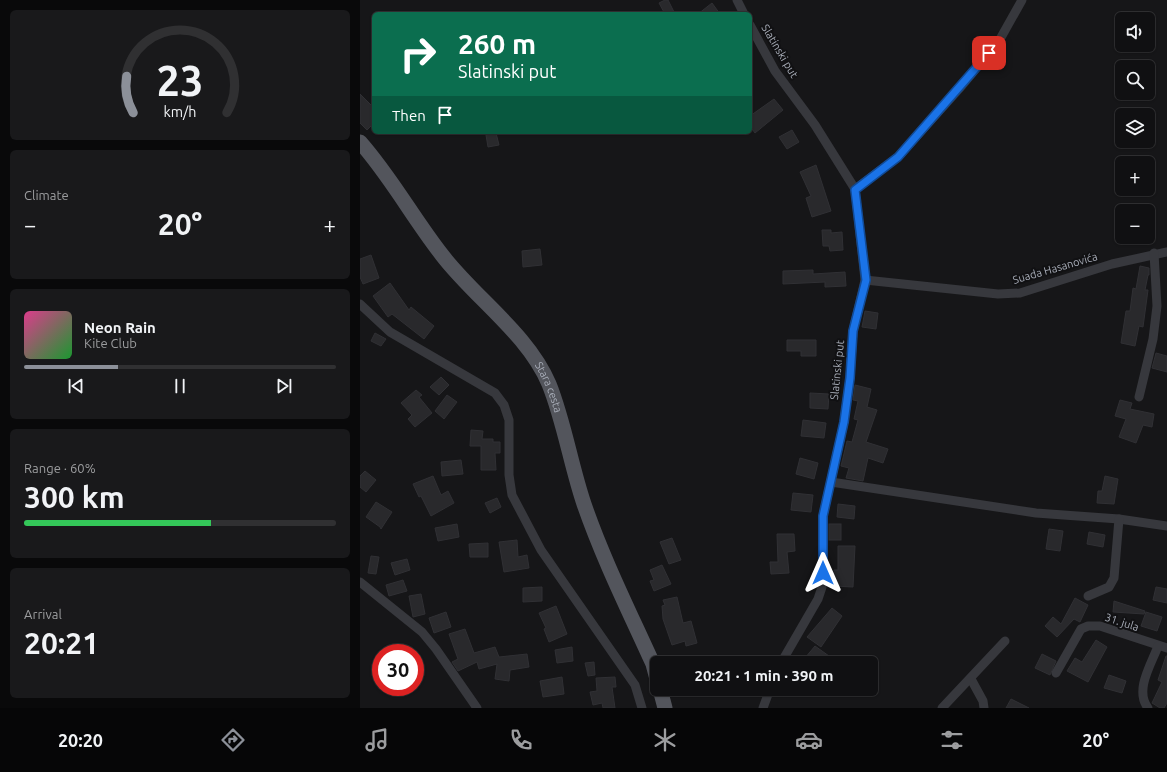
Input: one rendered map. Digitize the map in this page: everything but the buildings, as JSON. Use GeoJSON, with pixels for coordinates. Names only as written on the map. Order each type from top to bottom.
{"type":"FeatureCollection","features":[{"type":"Feature","properties":{"kind":"main road","name":"Stara cesta"},"geometry":{"type":"LineString","coordinates":[[360,142],[377,160],[442,256],[508,326],[535,359],[549,384],[584,503],[601,548],[650,657]]}},
{"type":"Feature","properties":{"kind":"main road"},"geometry":{"type":"LineString","coordinates":[[662,696],[665,708]]}},
{"type":"Feature","properties":{"kind":"street"},"geometry":{"type":"LineString","coordinates":[[737,0],[743,12]]}},
{"type":"Feature","properties":{"kind":"street"},"geometry":{"type":"LineString","coordinates":[[855,190],[898,157],[959,89],[999,41],[1022,0]]}},
{"type":"Feature","properties":{"kind":"street","name":"Slatinski put"},"geometry":{"type":"LineString","coordinates":[[752,29],[775,71],[815,125],[855,190],[866,280],[853,331],[850,378],[844,422],[823,516],[822,587],[818,599],[786,656]]}},
{"type":"Feature","properties":{"kind":"street","name":"Suada Hasanovića"},"geometry":{"type":"LineString","coordinates":[[866,280],[998,294],[1020,293],[1154,253],[1167,252]]}},
{"type":"Feature","properties":{"kind":"street"},"geometry":{"type":"LineString","coordinates":[[1139,397],[1153,339],[1157,306],[1154,253]]}},
{"type":"Feature","properties":{"kind":"street"},"geometry":{"type":"LineString","coordinates":[[360,304],[390,332],[495,393],[504,405],[509,420],[509,475],[512,495],[541,550],[634,685],[642,708]]}},
{"type":"Feature","properties":{"kind":"street"},"geometry":{"type":"LineString","coordinates":[[831,482],[1036,513],[1119,519],[1167,526]]}},
{"type":"Feature","properties":{"kind":"street"},"geometry":{"type":"LineString","coordinates":[[1088,596],[1109,587],[1114,578],[1119,519]]}},
{"type":"Feature","properties":{"kind":"street"},"geometry":{"type":"LineString","coordinates":[[360,582],[422,632],[436,649],[477,708]]}},
{"type":"Feature","properties":{"kind":"street","name":"31. jula"},"geometry":{"type":"LineString","coordinates":[[1056,673],[1081,629],[1088,626],[1100,626],[1163,647],[1142,687],[1142,697],[1148,708]]}},
{"type":"Feature","properties":{"kind":"street"},"geometry":{"type":"LineString","coordinates":[[942,708],[971,679],[1005,641]]}},
{"type":"Feature","properties":{"kind":"street"},"geometry":{"type":"LineString","coordinates":[[971,679],[984,708]]}},
{"type":"Feature","properties":{"kind":"street"},"geometry":{"type":"LineString","coordinates":[[762,708],[767,696]]}},
{"type":"Feature","properties":{"kind":"route"},"geometry":{"type":"LineString","coordinates":[[823,573],[823,516],[844,422],[850,378],[853,331],[866,280],[855,190],[898,157],[989,53]]}}]}
